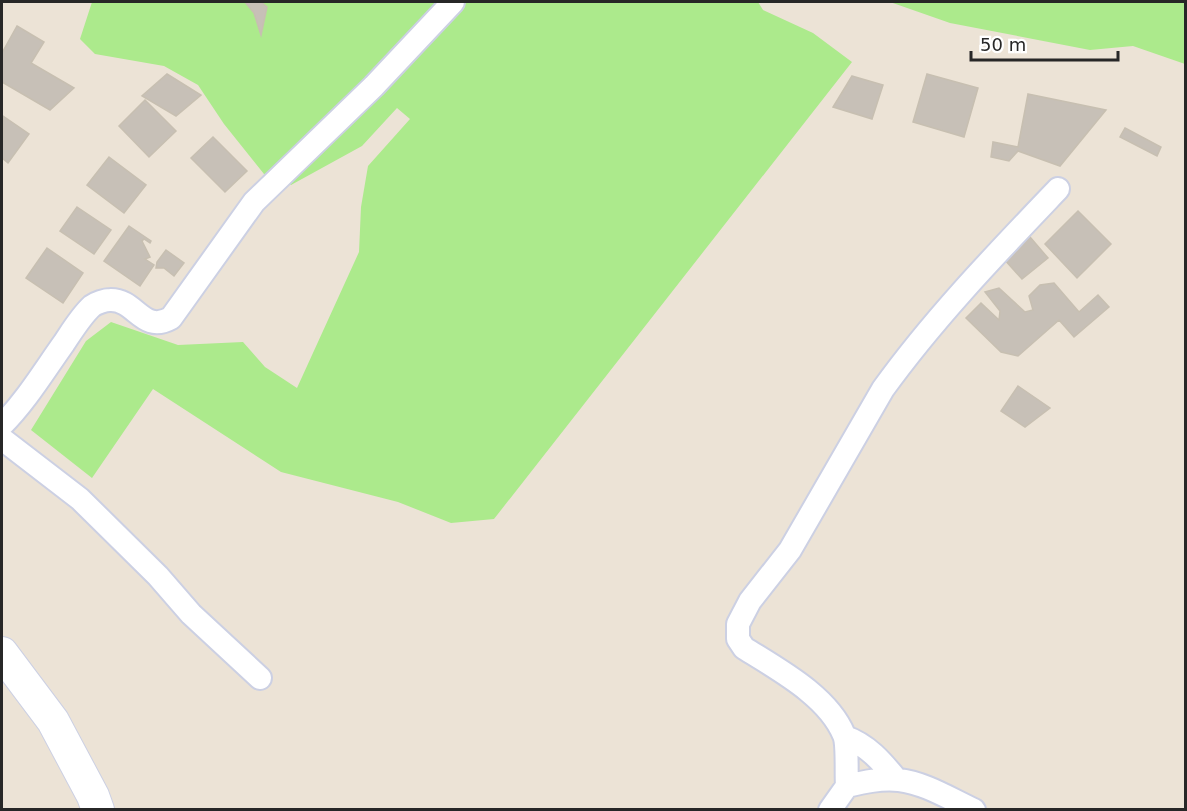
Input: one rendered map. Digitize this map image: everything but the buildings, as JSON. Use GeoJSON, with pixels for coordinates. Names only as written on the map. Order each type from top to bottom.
{"type":"FeatureCollection","features":[{"type":"Feature","properties":{"kind":"main road"},"geometry":{"type":"LineString","coordinates":[[2,652],[53,721],[93,796],[98,810]]}},
{"type":"Feature","properties":{"kind":"street"},"geometry":{"type":"LineString","coordinates":[[2,425],[18,410],[80,320],[94,305],[109,300],[123,302],[149,322],[162,323],[171,318],[254,202],[374,86],[453,2]]}},
{"type":"Feature","properties":{"kind":"street"},"geometry":{"type":"LineString","coordinates":[[830,810],[847,786],[845,737],[833,718],[812,694],[780,670],[744,648],[738,639],[738,624],[750,601],[790,550],[883,389],[899,366],[982,269],[1058,189]]}},
{"type":"Feature","properties":{"kind":"street"},"geometry":{"type":"LineString","coordinates":[[2,439],[80,499],[150,568],[191,614],[260,678]]}},
{"type":"Feature","properties":{"kind":"street"},"geometry":{"type":"LineString","coordinates":[[845,737],[869,749],[897,780]]}},
{"type":"Feature","properties":{"kind":"street"},"geometry":{"type":"LineString","coordinates":[[847,786],[873,781],[897,780],[917,784],[974,810]]}},
{"type":"Feature","properties":{"kind":"green space"},"geometry":{"type":"Polygon","coordinates":[[[92,2],[758,2],[763,10],[813,33],[852,62],[494,519],[451,523],[398,502],[281,472],[153,389],[92,478],[31,430],[86,341],[111,322],[178,345],[243,342],[265,367],[297,388],[359,252],[361,207],[368,166],[410,119],[397,108],[362,146],[291,185],[264,174],[224,124],[198,85],[164,66],[95,54],[80,39],[92,2]]]}},
{"type":"Feature","properties":{"kind":"green space"},"geometry":{"type":"Polygon","coordinates":[[[890,2],[1185,2],[1185,64],[1133,46],[1090,50],[950,23],[890,2]]]}}]}
